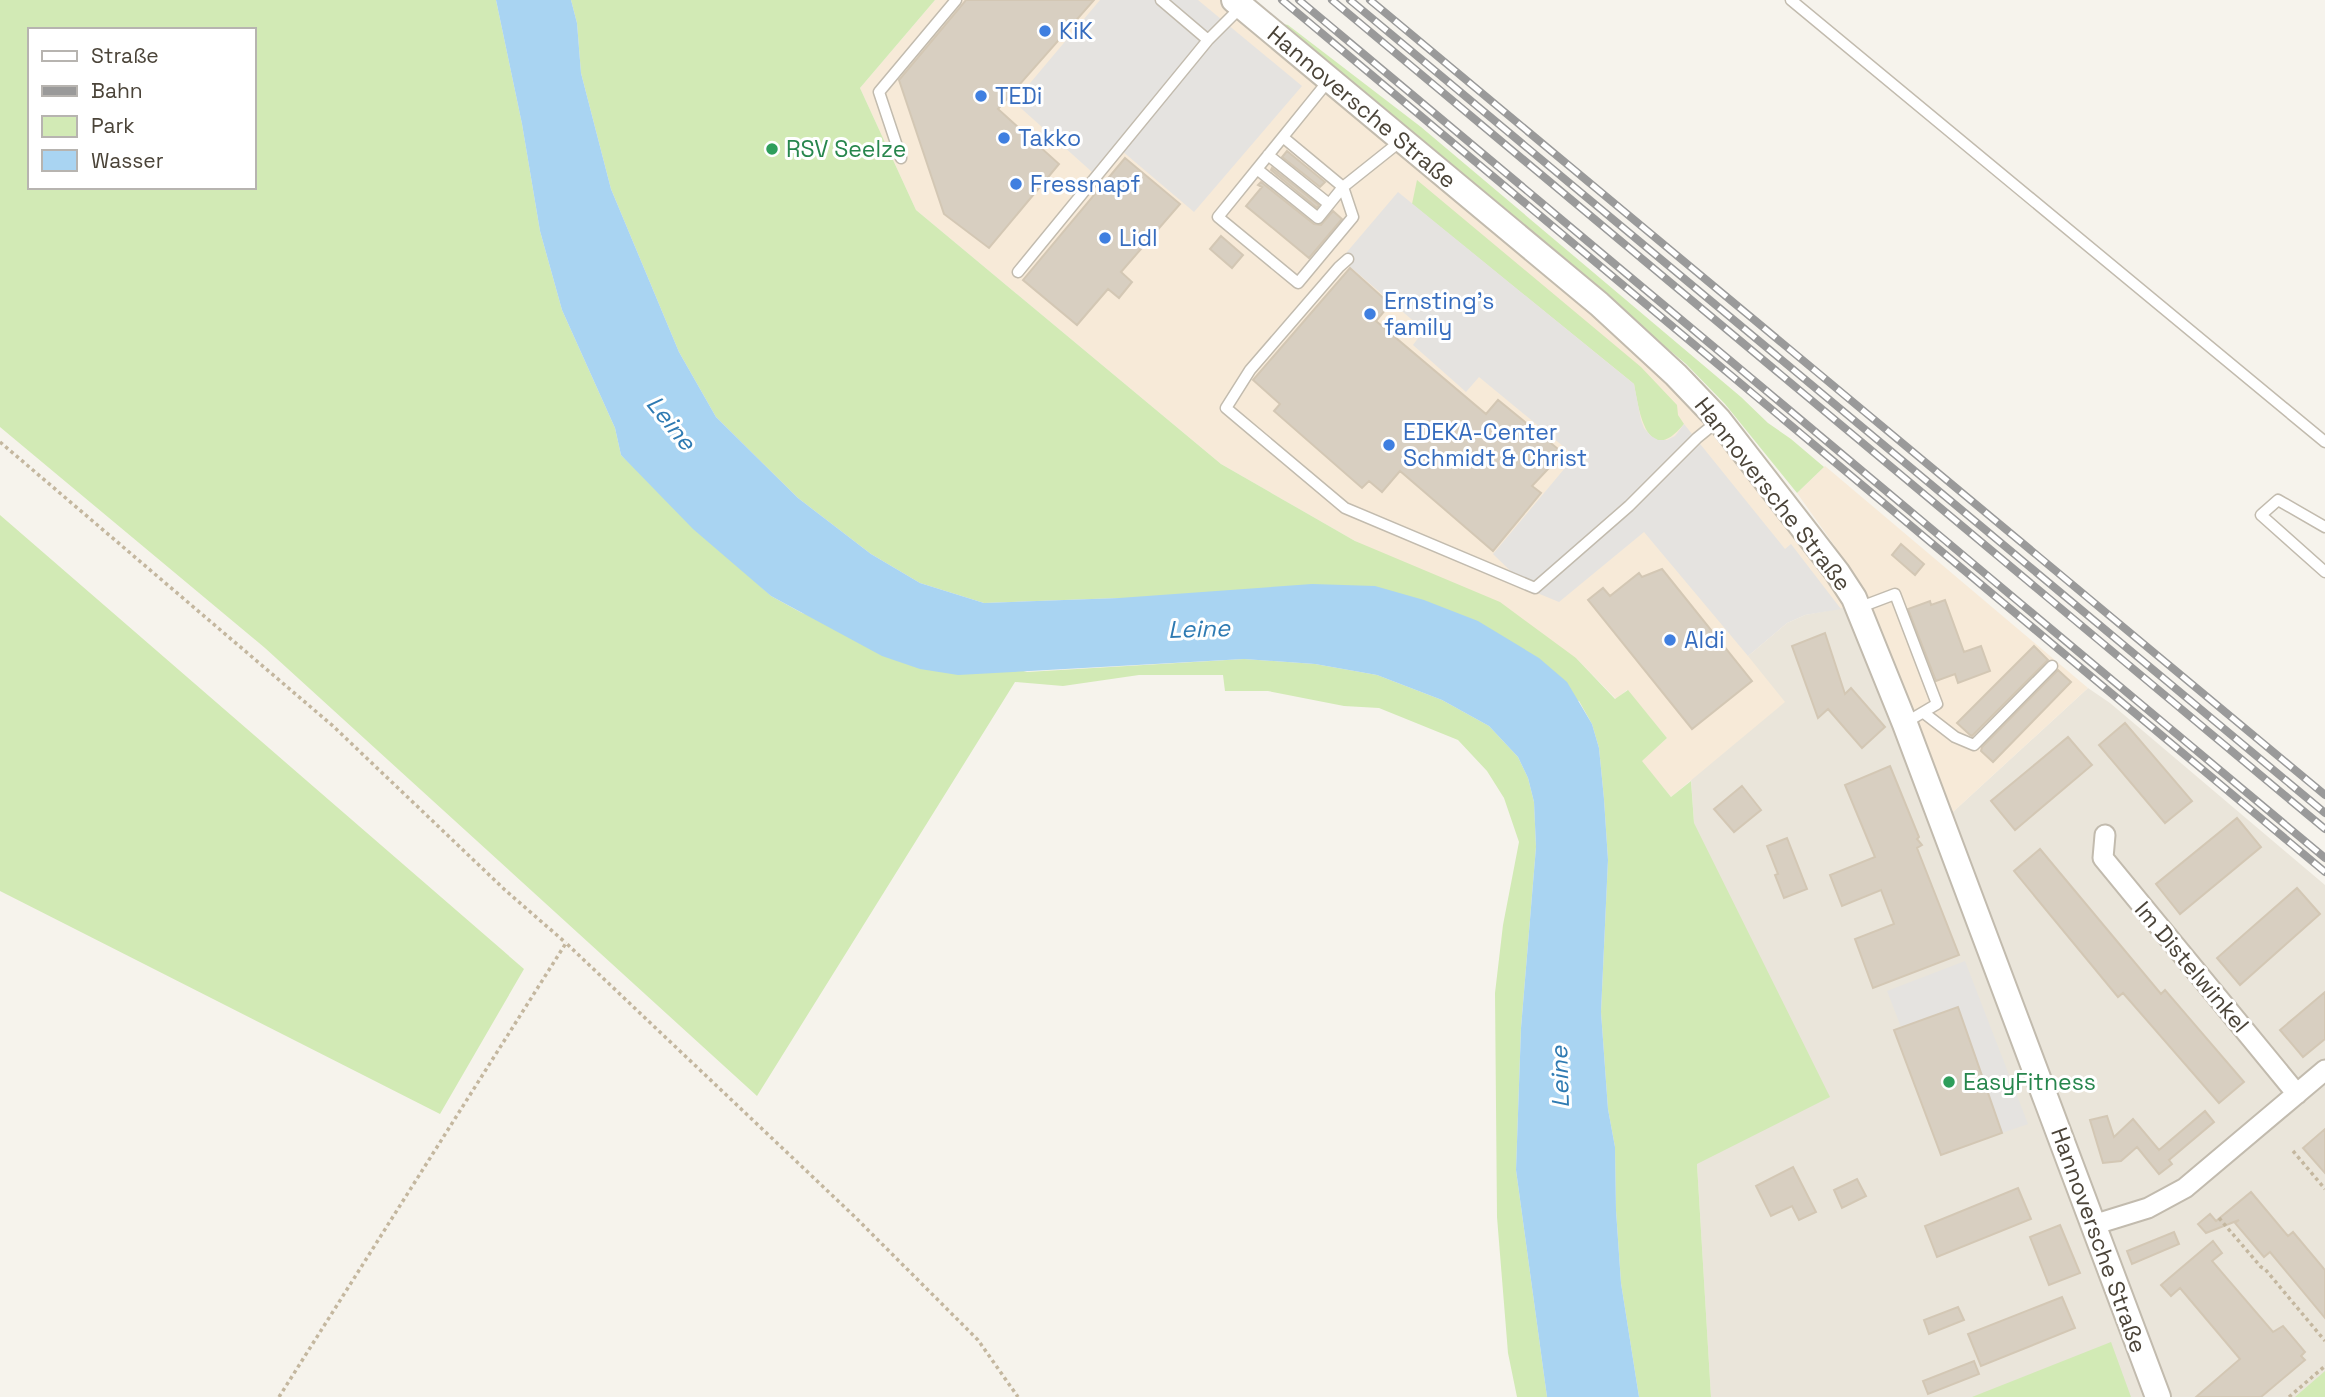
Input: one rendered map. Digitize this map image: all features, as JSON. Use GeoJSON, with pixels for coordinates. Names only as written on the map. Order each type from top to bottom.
{"type":"FeatureCollection","features":[{"type":"Feature","properties":{"kind":"street","name":"Hannoversche Straße"},"geometry":{"type":"LineString","coordinates":[[1237,3],[1599,304],[1676,375],[1719,420],[1838,572],[1914,719],[2093,1225],[2158,1397]]}},
{"type":"Feature","properties":{"kind":"street","name":"Im Distelwinkel"},"geometry":{"type":"LineString","coordinates":[[2105,835],[2103,859],[2297,1094]]}},
{"type":"Feature","properties":{"kind":"street"},"geometry":{"type":"LineString","coordinates":[[2093,1225],[2148,1208],[2185,1188],[2325,1070]]}},
{"type":"Feature","properties":{"kind":"lane"},"geometry":{"type":"LineString","coordinates":[[901,158],[879,92],[956,0]]}},
{"type":"Feature","properties":{"kind":"lane"},"geometry":{"type":"LineString","coordinates":[[1161,0],[1208,40]]}},
{"type":"Feature","properties":{"kind":"lane"},"geometry":{"type":"LineString","coordinates":[[1791,0],[2325,442]]}},
{"type":"Feature","properties":{"kind":"lane"},"geometry":{"type":"LineString","coordinates":[[1018,272],[1237,3]]}},
{"type":"Feature","properties":{"kind":"lane"},"geometry":{"type":"LineString","coordinates":[[1284,138],[1343,187],[1353,217],[1298,283],[1219,217],[1329,80]]}},
{"type":"Feature","properties":{"kind":"lane"},"geometry":{"type":"LineString","coordinates":[[1257,169],[1318,218],[1343,187],[1402,140]]}},
{"type":"Feature","properties":{"kind":"lane"},"geometry":{"type":"LineString","coordinates":[[1268,155],[1329,204]]}},
{"type":"Feature","properties":{"kind":"lane"},"geometry":{"type":"LineString","coordinates":[[1348,259],[1250,370],[1226,408],[1345,508],[1535,588],[1629,506],[1697,438],[1719,420]]}},
{"type":"Feature","properties":{"kind":"lane"},"geometry":{"type":"LineString","coordinates":[[2325,527],[2278,500],[2261,515],[2325,572]]}},
{"type":"Feature","properties":{"kind":"lane"},"geometry":{"type":"LineString","coordinates":[[1858,608],[1895,594],[1937,704],[1914,719]]}},
{"type":"Feature","properties":{"kind":"lane"},"geometry":{"type":"LineString","coordinates":[[1914,719],[1974,745],[2052,666]]}},
{"type":"Feature","properties":{"kind":"path"},"geometry":{"type":"LineString","coordinates":[[0,442],[333,726],[505,890],[566,943],[854,1216],[978,1340],[1018,1397]]}},
{"type":"Feature","properties":{"kind":"path"},"geometry":{"type":"LineString","coordinates":[[279,1397],[566,943]]}},
{"type":"Feature","properties":{"kind":"path"},"geometry":{"type":"LineString","coordinates":[[2293,1151],[2325,1189]]}},
{"type":"Feature","properties":{"kind":"path"},"geometry":{"type":"LineString","coordinates":[[2219,1218],[2261,1268],[2266,1269],[2325,1341]]}},
{"type":"Feature","properties":{"kind":"path"},"geometry":{"type":"LineString","coordinates":[[2289,1397],[2325,1366]]}},
{"type":"Feature","properties":{"kind":"shaded area"},"geometry":{"type":"Polygon","coordinates":[[[935,0],[1229,0],[1675,377],[1862,602],[1834,545],[1797,493],[1825,466],[2088,688],[1953,812],[1863,604],[1805,615],[1787,623],[1748,656],[1785,702],[1671,797],[1641,761],[1667,738],[1627,690],[1616,699],[1576,658],[1355,541],[1221,464],[916,210],[860,88],[935,0]]]}},
{"type":"Feature","properties":{"kind":"shaded area"},"geometry":{"type":"Polygon","coordinates":[[[1100,0],[1198,0],[1302,86],[1194,212],[1115,145],[1092,172],[1014,102],[1100,0]]]}},
{"type":"Feature","properties":{"kind":"shaded area"},"geometry":{"type":"Polygon","coordinates":[[[1398,192],[1634,384],[1641,420],[1651,436],[1658,440],[1667,440],[1675,436],[1684,424],[1785,549],[1791,544],[1841,609],[1805,615],[1787,623],[1748,656],[1644,532],[1559,602],[1530,590],[1493,554],[1575,456],[1479,377],[1466,392],[1413,345],[1424,330],[1341,259],[1398,192]]]}},
{"type":"Feature","properties":{"kind":"shaded area"},"geometry":{"type":"Polygon","coordinates":[[[1862,604],[1954,811],[2088,688],[2110,703],[2325,885],[2325,1397],[1711,1397],[1697,1164],[1694,823],[1691,779],[1748,656],[1787,623],[1805,615],[1862,604]]]}},
{"type":"Feature","properties":{"kind":"shaded area"},"geometry":{"type":"Polygon","coordinates":[[[1965,961],[2028,1124],[2002,1133],[1958,1007],[1901,1027],[1887,991],[1965,961]]]}},
{"type":"Feature","properties":{"kind":"green space"},"geometry":{"type":"Polygon","coordinates":[[[0,0],[496,0],[522,124],[540,231],[562,310],[615,428],[621,455],[771,596],[802,613],[1027,672],[1244,659],[1315,664],[1377,675],[1442,700],[1489,726],[1518,757],[1528,778],[1534,802],[1536,847],[1521,1028],[1516,1170],[1547,1397],[1517,1397],[1508,1353],[1497,1217],[1495,993],[1503,925],[1519,842],[1504,798],[1487,771],[1458,740],[1379,708],[1344,706],[1268,691],[1225,691],[1223,675],[1139,675],[1063,686],[1015,682],[757,1096],[265,648],[0,427],[0,0]]]}},
{"type":"Feature","properties":{"kind":"green space"},"geometry":{"type":"Polygon","coordinates":[[[571,0],[935,0],[860,88],[916,210],[1221,464],[1355,541],[1500,602],[1576,658],[1615,699],[1628,690],[1667,738],[1642,761],[1671,797],[1691,781],[1694,823],[1830,1097],[1697,1164],[1711,1397],[1639,1397],[1621,1283],[1615,1147],[1608,1109],[1601,1012],[1608,860],[1604,799],[1599,748],[1592,724],[1579,701],[1119,598],[984,603],[920,583],[871,554],[798,498],[716,417],[679,352],[611,189],[581,73],[577,23],[571,0]]]}},
{"type":"Feature","properties":{"kind":"green space"},"geometry":{"type":"Polygon","coordinates":[[[1278,23],[1288,25],[1421,127],[1741,397],[1768,423],[1824,467],[1797,493],[1725,404],[1686,364],[1278,23]]]}},
{"type":"Feature","properties":{"kind":"green space"},"geometry":{"type":"Polygon","coordinates":[[[1417,180],[1641,367],[1677,405],[1678,415],[1684,424],[1672,436],[1662,440],[1654,438],[1643,421],[1634,384],[1412,204],[1417,180]]]}},
{"type":"Feature","properties":{"kind":"green space"},"geometry":{"type":"Polygon","coordinates":[[[0,515],[524,969],[440,1114],[0,891],[0,515]]]}},
{"type":"Feature","properties":{"kind":"green space"},"geometry":{"type":"Polygon","coordinates":[[[2111,1342],[2131,1397],[1972,1397],[2111,1342]]]}},
{"type":"Feature","properties":{"kind":"green space"},"geometry":{"type":"Polygon","coordinates":[[[2325,1371],[2325,1397],[2295,1397],[2325,1371]]]}},
{"type":"Feature","properties":{"kind":"water","name":"Leine"},"geometry":{"type":"Polygon","coordinates":[[[496,0],[571,0],[577,23],[581,73],[611,189],[679,352],[716,417],[798,498],[871,554],[920,583],[984,603],[1119,598],[1312,584],[1375,586],[1424,600],[1478,621],[1539,658],[1567,682],[1592,724],[1599,748],[1608,860],[1601,1012],[1608,1109],[1615,1147],[1621,1283],[1639,1397],[1547,1397],[1516,1170],[1521,1028],[1536,847],[1534,802],[1528,778],[1518,757],[1489,726],[1442,700],[1377,675],[1315,664],[1244,659],[958,675],[920,669],[882,656],[771,596],[693,529],[621,455],[615,428],[562,310],[540,231],[522,124],[496,0]]]}},
{"type":"Feature","properties":{"kind":"building"},"geometry":{"type":"Polygon","coordinates":[[[966,0],[1094,0],[998,109],[1059,164],[989,248],[944,214],[899,80],[966,0]]]}},
{"type":"Feature","properties":{"kind":"building"},"geometry":{"type":"Polygon","coordinates":[[[1287,151],[1325,182],[1320,187],[1282,157],[1287,151]]]}},
{"type":"Feature","properties":{"kind":"building","name":"Lidl"},"geometry":{"type":"Polygon","coordinates":[[[1125,158],[1180,204],[1121,272],[1132,282],[1119,298],[1108,289],[1077,325],[1023,280],[1125,158]]]}},
{"type":"Feature","properties":{"kind":"building"},"geometry":{"type":"Polygon","coordinates":[[[1272,168],[1319,205],[1317,208],[1271,170],[1272,168]]]}},
{"type":"Feature","properties":{"kind":"building"},"geometry":{"type":"Polygon","coordinates":[[[1261,182],[1314,224],[1321,225],[1333,211],[1342,219],[1309,258],[1246,206],[1262,187],[1258,185],[1261,182]]]}},
{"type":"Feature","properties":{"kind":"building"},"geometry":{"type":"Polygon","coordinates":[[[1221,236],[1243,255],[1232,268],[1210,249],[1221,236]]]}},
{"type":"Feature","properties":{"kind":"building"},"geometry":{"type":"Polygon","coordinates":[[[1350,268],[1390,304],[1376,321],[1486,414],[1498,400],[1563,453],[1532,486],[1541,493],[1493,551],[1400,471],[1382,492],[1369,481],[1362,488],[1274,411],[1280,404],[1253,380],[1350,268]]]}},
{"type":"Feature","properties":{"kind":"building"},"geometry":{"type":"Polygon","coordinates":[[[1901,544],[1924,564],[1915,575],[1892,555],[1901,544]]]}},
{"type":"Feature","properties":{"kind":"building","name":"Aldi"},"geometry":{"type":"Polygon","coordinates":[[[1662,569],[1752,681],[1692,729],[1588,600],[1603,588],[1610,596],[1639,573],[1642,577],[1662,569]]]}},
{"type":"Feature","properties":{"kind":"building"},"geometry":{"type":"Polygon","coordinates":[[[1945,600],[1964,652],[1981,646],[1990,671],[1958,683],[1955,674],[1936,681],[1908,609],[1930,601],[1931,605],[1945,600]]]}},
{"type":"Feature","properties":{"kind":"building"},"geometry":{"type":"Polygon","coordinates":[[[1825,633],[1845,694],[1851,688],[1885,727],[1862,748],[1828,709],[1818,718],[1792,646],[1825,633]]]}},
{"type":"Feature","properties":{"kind":"building"},"geometry":{"type":"Polygon","coordinates":[[[2034,646],[2048,660],[1972,736],[1970,735],[1957,723],[2034,646]]]}},
{"type":"Feature","properties":{"kind":"building"},"geometry":{"type":"Polygon","coordinates":[[[2058,670],[2071,682],[1993,762],[1981,751],[1982,747],[2058,670]]]}},
{"type":"Feature","properties":{"kind":"building"},"geometry":{"type":"Polygon","coordinates":[[[2125,723],[2192,801],[2165,823],[2099,745],[2125,723]]]}},
{"type":"Feature","properties":{"kind":"building"},"geometry":{"type":"Polygon","coordinates":[[[2068,737],[2092,765],[2015,830],[1991,801],[2068,737]]]}},
{"type":"Feature","properties":{"kind":"building"},"geometry":{"type":"Polygon","coordinates":[[[1890,766],[1919,837],[1917,839],[1922,845],[1917,848],[1959,955],[1873,988],[1855,939],[1894,924],[1881,890],[1842,906],[1830,875],[1875,857],[1845,785],[1890,766]]]}},
{"type":"Feature","properties":{"kind":"building"},"geometry":{"type":"Polygon","coordinates":[[[1742,786],[1761,810],[1734,832],[1714,809],[1742,786]]]}},
{"type":"Feature","properties":{"kind":"building"},"geometry":{"type":"Polygon","coordinates":[[[2237,818],[2261,847],[2180,914],[2156,884],[2237,818]]]}},
{"type":"Feature","properties":{"kind":"building"},"geometry":{"type":"Polygon","coordinates":[[[1787,838],[1807,889],[1784,898],[1767,846],[1787,838]]]}},
{"type":"Feature","properties":{"kind":"building"},"geometry":{"type":"Polygon","coordinates":[[[2040,849],[2161,994],[2165,990],[2244,1082],[2219,1103],[2123,993],[2118,997],[2014,871],[2040,849]]]}},
{"type":"Feature","properties":{"kind":"building"},"geometry":{"type":"Polygon","coordinates":[[[2297,888],[2320,914],[2240,985],[2217,958],[2297,888]]]}},
{"type":"Feature","properties":{"kind":"building"},"geometry":{"type":"Polygon","coordinates":[[[2325,992],[2325,1039],[2303,1057],[2280,1030],[2325,992]]]}},
{"type":"Feature","properties":{"kind":"building","name":"EasyFitness"},"geometry":{"type":"Polygon","coordinates":[[[1958,1007],[2002,1133],[1941,1155],[1894,1030],[1958,1007]]]}},
{"type":"Feature","properties":{"kind":"building"},"geometry":{"type":"Polygon","coordinates":[[[2205,1111],[2214,1122],[2169,1160],[2172,1164],[2159,1174],[2137,1147],[2121,1161],[2103,1163],[2090,1120],[2107,1116],[2114,1137],[2133,1119],[2159,1150],[2205,1111]]]}},
{"type":"Feature","properties":{"kind":"building"},"geometry":{"type":"Polygon","coordinates":[[[2325,1129],[2325,1173],[2303,1148],[2325,1129]]]}},
{"type":"Feature","properties":{"kind":"building"},"geometry":{"type":"Polygon","coordinates":[[[1793,1167],[1816,1212],[1799,1220],[1792,1206],[1771,1216],[1756,1186],[1793,1167]]]}},
{"type":"Feature","properties":{"kind":"building"},"geometry":{"type":"Polygon","coordinates":[[[1857,1179],[1866,1196],[1842,1208],[1834,1190],[1857,1179]]]}},
{"type":"Feature","properties":{"kind":"building"},"geometry":{"type":"Polygon","coordinates":[[[2018,1188],[2031,1219],[1937,1257],[1925,1226],[2018,1188]]]}},
{"type":"Feature","properties":{"kind":"building"},"geometry":{"type":"Polygon","coordinates":[[[2251,1192],[2288,1236],[2293,1232],[2325,1270],[2325,1318],[2270,1252],[2264,1257],[2235,1223],[2239,1220],[2206,1233],[2198,1224],[2210,1214],[2216,1221],[2251,1192]]]}},
{"type":"Feature","properties":{"kind":"building"},"geometry":{"type":"Polygon","coordinates":[[[2060,1225],[2080,1273],[2049,1285],[2030,1237],[2060,1225]]]}},
{"type":"Feature","properties":{"kind":"building"},"geometry":{"type":"Polygon","coordinates":[[[2174,1232],[2179,1244],[2132,1264],[2127,1251],[2174,1232]]]}},
{"type":"Feature","properties":{"kind":"building"},"geometry":{"type":"Polygon","coordinates":[[[2213,1241],[2222,1253],[2212,1261],[2273,1332],[2283,1326],[2305,1352],[2301,1356],[2305,1360],[2261,1397],[2196,1397],[2240,1359],[2180,1288],[2171,1296],[2161,1285],[2213,1241]]]}},
{"type":"Feature","properties":{"kind":"building"},"geometry":{"type":"Polygon","coordinates":[[[2062,1297],[2075,1328],[1981,1366],[1968,1334],[2062,1297]]]}},
{"type":"Feature","properties":{"kind":"building"},"geometry":{"type":"Polygon","coordinates":[[[1958,1307],[1964,1320],[1929,1334],[1924,1320],[1958,1307]]]}},
{"type":"Feature","properties":{"kind":"building"},"geometry":{"type":"Polygon","coordinates":[[[1974,1361],[1979,1374],[1928,1394],[1923,1381],[1974,1361]]]}},
{"type":"Feature","properties":{"kind":"railway"},"geometry":{"type":"LineString","coordinates":[[1282,0],[2325,872]]}},
{"type":"Feature","properties":{"kind":"railway"},"geometry":{"type":"LineString","coordinates":[[1299,0],[2325,858]]}},
{"type":"Feature","properties":{"kind":"railway"},"geometry":{"type":"LineString","coordinates":[[1332,0],[2325,829]]}},
{"type":"Feature","properties":{"kind":"railway"},"geometry":{"type":"LineString","coordinates":[[1350,0],[2325,813]]}},
{"type":"Feature","properties":{"kind":"railway"},"geometry":{"type":"LineString","coordinates":[[1370,0],[2325,795]]}},
{"type":"Feature","properties":{"kind":"place","name":"KiK"},"geometry":{"type":"Point","coordinates":[1045,31]}},
{"type":"Feature","properties":{"kind":"place","name":"TEDi"},"geometry":{"type":"Point","coordinates":[981,96]}},
{"type":"Feature","properties":{"kind":"place","name":"Takko"},"geometry":{"type":"Point","coordinates":[1004,138]}},
{"type":"Feature","properties":{"kind":"place","name":"RSV Seelze"},"geometry":{"type":"Point","coordinates":[772,149]}},
{"type":"Feature","properties":{"kind":"place","name":"Fressnapf"},"geometry":{"type":"Point","coordinates":[1016,184]}},
{"type":"Feature","properties":{"kind":"place","name":"Lidl"},"geometry":{"type":"Point","coordinates":[1105,238]}},
{"type":"Feature","properties":{"kind":"place","name":"Ernsting's family"},"geometry":{"type":"Point","coordinates":[1370,314]}},
{"type":"Feature","properties":{"kind":"place","name":"EDEKA-Center Schmidt & Christ"},"geometry":{"type":"Point","coordinates":[1389,445]}},
{"type":"Feature","properties":{"kind":"place","name":"Aldi"},"geometry":{"type":"Point","coordinates":[1670,640]}},
{"type":"Feature","properties":{"kind":"place","name":"EasyFitness"},"geometry":{"type":"Point","coordinates":[1949,1082]}}]}
